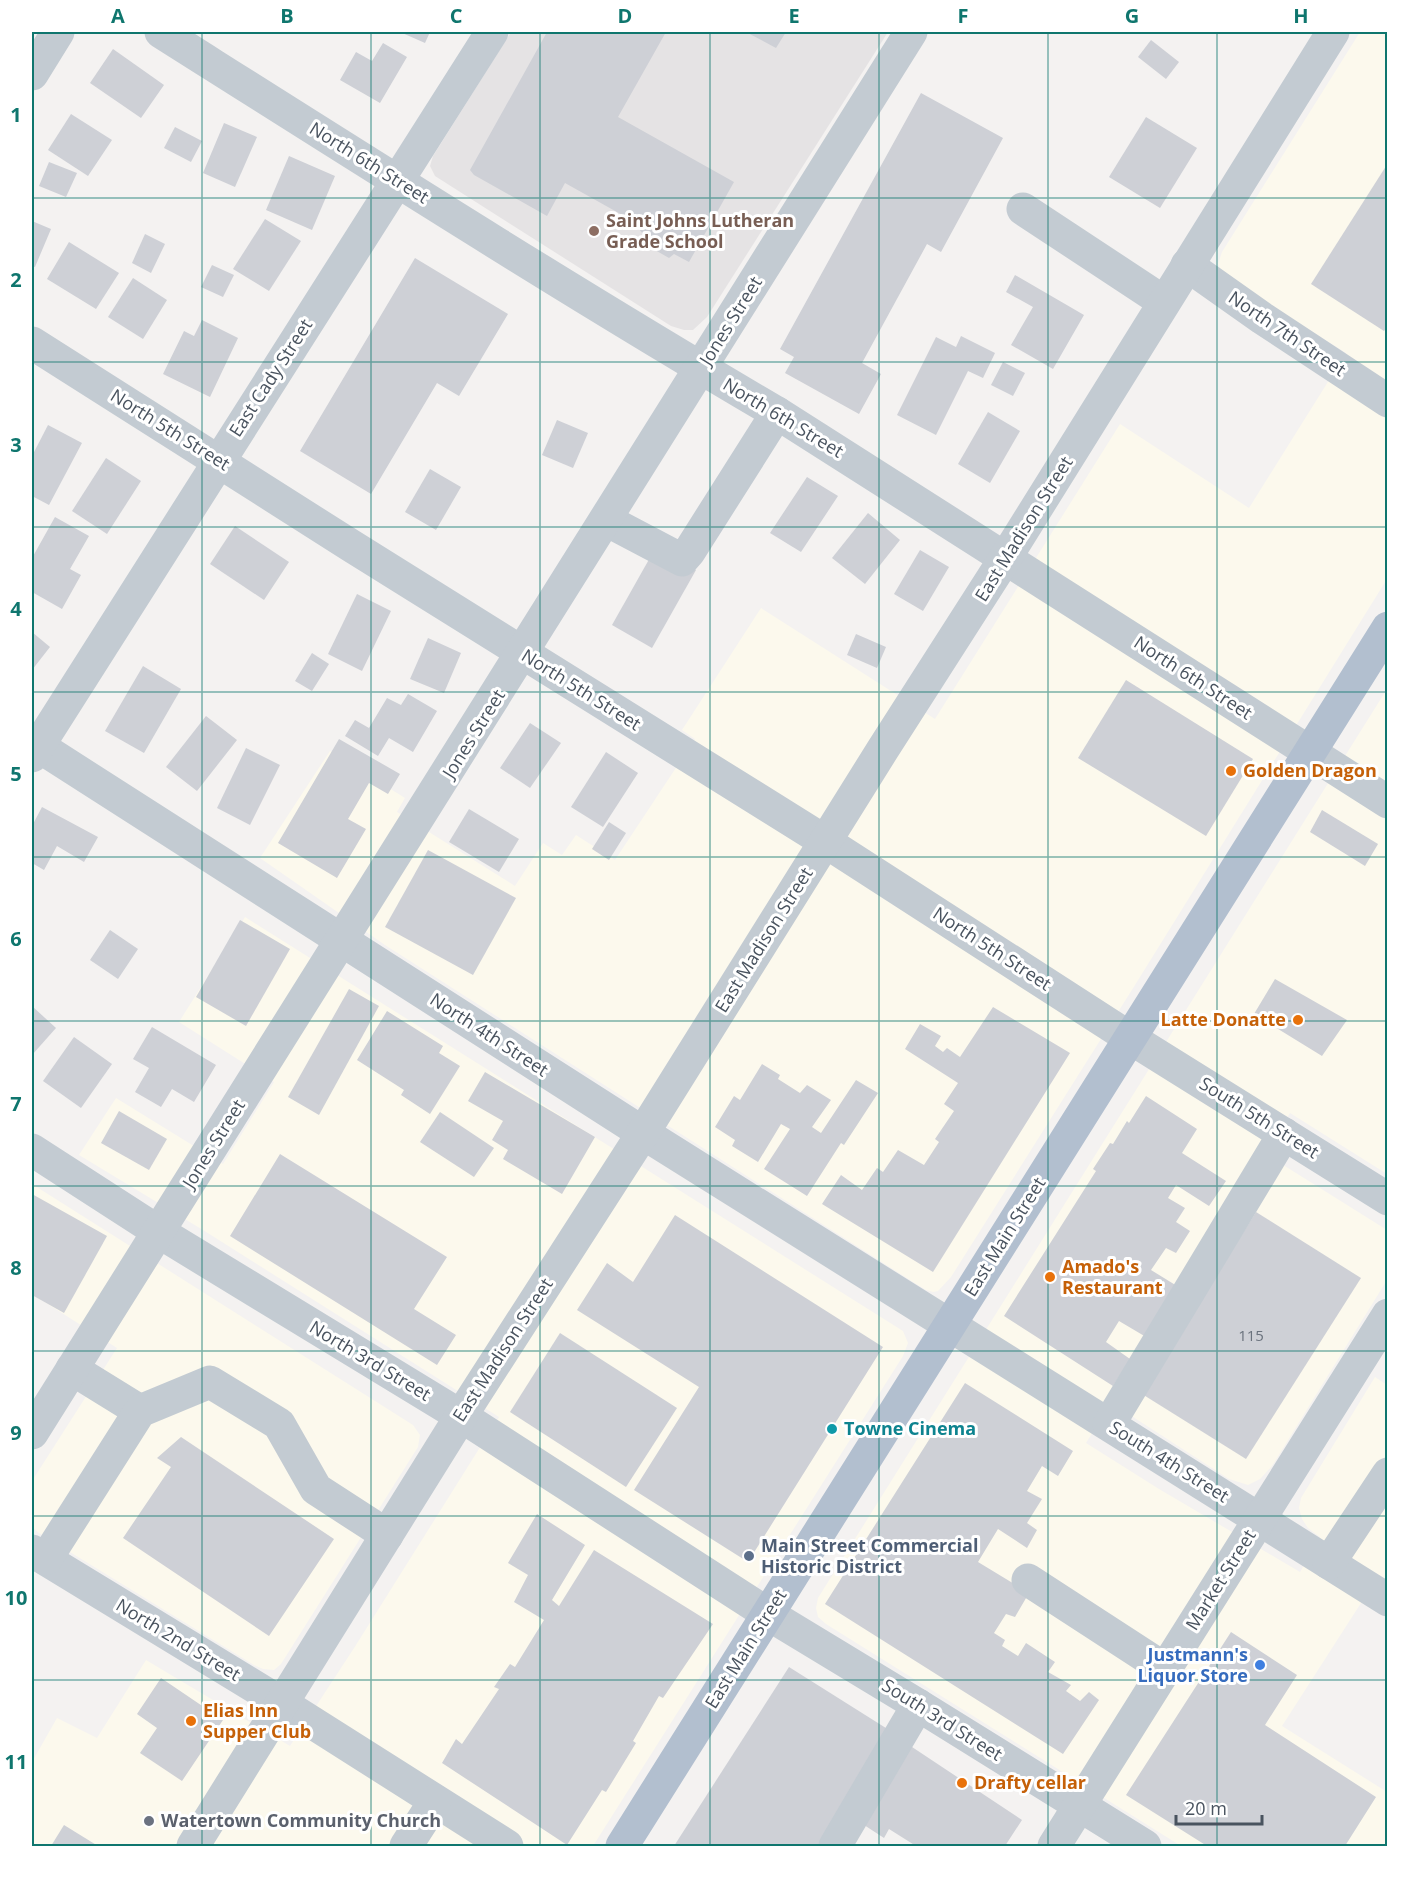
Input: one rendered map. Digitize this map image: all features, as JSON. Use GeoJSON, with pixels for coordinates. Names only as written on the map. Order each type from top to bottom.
{"type":"FeatureCollection","features":[{"type":"Feature","properties":{"kind":"main road","name":"East Main Street"},"geometry":{"type":"LineString","coordinates":[[622,1846],[1388,628]]}},
{"type":"Feature","properties":{"kind":"street"},"geometry":{"type":"LineString","coordinates":[[32,74],[58,32]]}},
{"type":"Feature","properties":{"kind":"street","name":"North 6th Street"},"geometry":{"type":"LineString","coordinates":[[161,32],[397,181],[777,413],[1388,802]]}},
{"type":"Feature","properties":{"kind":"street","name":"East Cady Street"},"geometry":{"type":"LineString","coordinates":[[34,748],[492,32]]}},
{"type":"Feature","properties":{"kind":"street","name":"Jones Street"},"geometry":{"type":"LineString","coordinates":[[32,1433],[524,654],[911,32]]}},
{"type":"Feature","properties":{"kind":"street","name":"East Madison Street"},"geometry":{"type":"LineString","coordinates":[[193,1846],[460,1416],[643,1133],[1333,32]]}},
{"type":"Feature","properties":{"kind":"street"},"geometry":{"type":"LineString","coordinates":[[1023,209],[1164,302]]}},
{"type":"Feature","properties":{"kind":"street","name":"North 7th Street"},"geometry":{"type":"LineString","coordinates":[[1187,265],[1262,318],[1388,401]]}},
{"type":"Feature","properties":{"kind":"street","name":"North 5th Street"},"geometry":{"type":"LineString","coordinates":[[32,342],[524,654],[826,842],[1130,1038]]}},
{"type":"Feature","properties":{"kind":"street"},"geometry":{"type":"LineString","coordinates":[[606,520],[682,560],[690,552],[777,413]]}},
{"type":"Feature","properties":{"kind":"street","name":"North 4th Street"},"geometry":{"type":"LineString","coordinates":[[34,748],[950,1324]]}},
{"type":"Feature","properties":{"kind":"street","name":"South 5th Street"},"geometry":{"type":"LineString","coordinates":[[1130,1038],[1388,1199]]}},
{"type":"Feature","properties":{"kind":"street"},"geometry":{"type":"LineString","coordinates":[[1109,1424],[1284,1134]]}},
{"type":"Feature","properties":{"kind":"street","name":"North 3rd Street"},"geometry":{"type":"LineString","coordinates":[[32,1150],[159,1232],[460,1416],[768,1614]]}},
{"type":"Feature","properties":{"kind":"street","name":"Market Street"},"geometry":{"type":"LineString","coordinates":[[1054,1846],[1388,1315]]}},
{"type":"Feature","properties":{"kind":"street","name":"South 4th Street"},"geometry":{"type":"LineString","coordinates":[[950,1324],[1388,1600]]}},
{"type":"Feature","properties":{"kind":"street"},"geometry":{"type":"LineString","coordinates":[[72,1370],[140,1411]]}},
{"type":"Feature","properties":{"kind":"street"},"geometry":{"type":"LineString","coordinates":[[39,1555],[80,1506],[140,1411],[210,1382],[279,1424],[316,1489],[387,1535]]}},
{"type":"Feature","properties":{"kind":"street"},"geometry":{"type":"LineString","coordinates":[[1329,1563],[1388,1474]]}},
{"type":"Feature","properties":{"kind":"street","name":"North 2nd Street"},"geometry":{"type":"LineString","coordinates":[[39,1555],[283,1704],[507,1846]]}},
{"type":"Feature","properties":{"kind":"street"},"geometry":{"type":"LineString","coordinates":[[1028,1580],[1165,1669]]}},
{"type":"Feature","properties":{"kind":"street","name":"South 3rd Street"},"geometry":{"type":"LineString","coordinates":[[768,1614],[1145,1846]]}},
{"type":"Feature","properties":{"kind":"street"},"geometry":{"type":"LineString","coordinates":[[836,1846],[918,1705]]}},
{"type":"Feature","properties":{"kind":"street"},"geometry":{"type":"LineString","coordinates":[[406,1846],[435,1801]]}},
{"type":"Feature","properties":{"kind":"shaded area"},"geometry":{"type":"Polygon","coordinates":[[[511,32],[888,32],[707,317],[693,330],[684,330],[671,326],[435,176],[430,166],[433,156],[511,32]]]}},
{"type":"Feature","properties":{"kind":"shaded area"},"geometry":{"type":"Polygon","coordinates":[[[1360,32],[1387,32],[1387,579],[951,1277],[938,1291],[926,1290],[913,1282],[385,945],[260,858],[330,751],[405,798],[397,812],[515,886],[543,843],[562,855],[576,835],[615,860],[695,739],[682,730],[761,608],[935,719],[1120,424],[1249,508],[1346,353],[1235,283],[1218,264],[1222,252],[1360,32]]]}},
{"type":"Feature","properties":{"kind":"shaded area"},"geometry":{"type":"Polygon","coordinates":[[[1387,689],[1387,1174],[1290,1113],[1086,1443],[1300,1572],[1320,1537],[1308,1528],[1302,1519],[1299,1508],[1301,1498],[1375,1377],[1387,1385],[1387,1580],[1379,1575],[1282,1726],[1387,1792],[1387,1846],[1181,1846],[826,1624],[818,1617],[816,1608],[818,1598],[1387,689]]]}},
{"type":"Feature","properties":{"kind":"shaded area"},"geometry":{"type":"Polygon","coordinates":[[[245,917],[903,1331],[908,1343],[903,1356],[593,1846],[32,1846],[32,1762],[57,1718],[97,1738],[146,1660],[290,1746],[499,1417],[203,1230],[79,1155],[116,1098],[223,1164],[274,1082],[179,1022],[245,917]]]}},
{"type":"Feature","properties":{"kind":"shaded area"},"geometry":{"type":"Polygon","coordinates":[[[1280,1163],[1387,1230],[1387,1280],[1272,1466],[1260,1479],[1248,1485],[1229,1479],[1127,1413],[1280,1163]]]}},
{"type":"Feature","properties":{"kind":"shaded area"},"geometry":{"type":"Polygon","coordinates":[[[32,1184],[413,1425],[420,1435],[418,1447],[281,1664],[274,1670],[254,1665],[32,1527],[32,1481],[117,1348],[32,1294],[32,1184]]]}},
{"type":"Feature","properties":{"kind":"building"},"geometry":{"type":"Polygon","coordinates":[[[400,32],[430,32],[425,43],[400,32]]]}},
{"type":"Feature","properties":{"kind":"building"},"geometry":{"type":"Polygon","coordinates":[[[547,32],[666,32],[618,117],[734,182],[689,262],[674,254],[669,258],[655,250],[633,221],[565,183],[547,216],[474,175],[470,170],[547,32]]]}},
{"type":"Feature","properties":{"kind":"building"},"geometry":{"type":"Polygon","coordinates":[[[746,32],[786,32],[776,48],[746,32]]]}},
{"type":"Feature","properties":{"kind":"building"},"geometry":{"type":"Polygon","coordinates":[[[1151,40],[1179,62],[1166,79],[1138,57],[1151,40]]]}},
{"type":"Feature","properties":{"kind":"building"},"geometry":{"type":"Polygon","coordinates":[[[383,43],[407,57],[380,103],[340,80],[356,52],[372,61],[383,43]]]}},
{"type":"Feature","properties":{"kind":"building"},"geometry":{"type":"Polygon","coordinates":[[[113,49],[164,85],[141,118],[90,83],[113,49]]]}},
{"type":"Feature","properties":{"kind":"building"},"geometry":{"type":"Polygon","coordinates":[[[921,93],[1003,138],[941,252],[927,244],[862,363],[881,374],[859,414],[785,373],[794,357],[780,349],[921,93]]]}},
{"type":"Feature","properties":{"kind":"building"},"geometry":{"type":"Polygon","coordinates":[[[71,114],[112,140],[88,176],[48,150],[71,114]]]}},
{"type":"Feature","properties":{"kind":"building"},"geometry":{"type":"Polygon","coordinates":[[[1146,117],[1197,148],[1160,208],[1109,177],[1146,117]]]}},
{"type":"Feature","properties":{"kind":"building"},"geometry":{"type":"Polygon","coordinates":[[[224,123],[257,137],[235,187],[203,173],[224,123]]]}},
{"type":"Feature","properties":{"kind":"building"},"geometry":{"type":"Polygon","coordinates":[[[175,127],[202,141],[191,162],[164,148],[175,127]]]}},
{"type":"Feature","properties":{"kind":"building"},"geometry":{"type":"Polygon","coordinates":[[[289,156],[335,176],[312,230],[266,210],[289,156]]]}},
{"type":"Feature","properties":{"kind":"building"},"geometry":{"type":"Polygon","coordinates":[[[49,162],[77,173],[66,197],[39,186],[49,162]]]}},
{"type":"Feature","properties":{"kind":"building"},"geometry":{"type":"Polygon","coordinates":[[[1388,163],[1388,326],[1384,331],[1311,284],[1388,163]]]}},
{"type":"Feature","properties":{"kind":"building"},"geometry":{"type":"Polygon","coordinates":[[[265,219],[301,241],[269,291],[233,269],[265,219]]]}},
{"type":"Feature","properties":{"kind":"building"},"geometry":{"type":"Polygon","coordinates":[[[32,221],[51,229],[35,267],[32,266],[32,221]]]}},
{"type":"Feature","properties":{"kind":"building"},"geometry":{"type":"Polygon","coordinates":[[[145,234],[165,244],[151,273],[132,263],[145,234]]]}},
{"type":"Feature","properties":{"kind":"building"},"geometry":{"type":"Polygon","coordinates":[[[69,242],[119,273],[96,309],[47,279],[69,242]]]}},
{"type":"Feature","properties":{"kind":"building"},"geometry":{"type":"Polygon","coordinates":[[[415,258],[508,314],[459,396],[437,383],[371,494],[300,451],[415,258]]]}},
{"type":"Feature","properties":{"kind":"building"},"geometry":{"type":"Polygon","coordinates":[[[212,265],[234,275],[223,297],[201,287],[212,265]]]}},
{"type":"Feature","properties":{"kind":"building"},"geometry":{"type":"Polygon","coordinates":[[[1015,275],[1084,315],[1053,369],[1011,345],[1033,307],[1006,292],[1015,275]]]}},
{"type":"Feature","properties":{"kind":"building"},"geometry":{"type":"Polygon","coordinates":[[[133,278],[167,300],[143,339],[108,317],[133,278]]]}},
{"type":"Feature","properties":{"kind":"building"},"geometry":{"type":"Polygon","coordinates":[[[202,320],[238,338],[210,397],[163,374],[184,331],[194,336],[202,320]]]}},
{"type":"Feature","properties":{"kind":"building"},"geometry":{"type":"Polygon","coordinates":[[[961,336],[995,353],[983,378],[968,371],[936,435],[897,415],[936,337],[956,347],[961,336]]]}},
{"type":"Feature","properties":{"kind":"building"},"geometry":{"type":"Polygon","coordinates":[[[1003,362],[1025,373],[1013,396],[991,385],[1003,362]]]}},
{"type":"Feature","properties":{"kind":"building"},"geometry":{"type":"Polygon","coordinates":[[[988,412],[1020,431],[990,483],[958,464],[988,412]]]}},
{"type":"Feature","properties":{"kind":"building"},"geometry":{"type":"Polygon","coordinates":[[[557,420],[588,433],[573,468],[542,455],[557,420]]]}},
{"type":"Feature","properties":{"kind":"building"},"geometry":{"type":"Polygon","coordinates":[[[48,425],[82,443],[49,505],[32,496],[32,456],[48,425]]]}},
{"type":"Feature","properties":{"kind":"building"},"geometry":{"type":"Polygon","coordinates":[[[106,458],[141,481],[107,534],[72,511],[106,458]]]}},
{"type":"Feature","properties":{"kind":"building"},"geometry":{"type":"Polygon","coordinates":[[[430,469],[461,487],[436,530],[405,512],[430,469]]]}},
{"type":"Feature","properties":{"kind":"building"},"geometry":{"type":"Polygon","coordinates":[[[807,477],[838,496],[801,552],[770,533],[807,477]]]}},
{"type":"Feature","properties":{"kind":"building"},"geometry":{"type":"Polygon","coordinates":[[[868,513],[900,540],[865,584],[832,558],[868,513]]]}},
{"type":"Feature","properties":{"kind":"building"},"geometry":{"type":"Polygon","coordinates":[[[55,517],[89,536],[70,569],[81,575],[62,609],[32,592],[32,558],[55,517]]]}},
{"type":"Feature","properties":{"kind":"building"},"geometry":{"type":"Polygon","coordinates":[[[235,526],[289,562],[264,600],[210,564],[235,526]]]}},
{"type":"Feature","properties":{"kind":"building"},"geometry":{"type":"Polygon","coordinates":[[[656,547],[696,570],[652,648],[612,625],[656,547]]]}},
{"type":"Feature","properties":{"kind":"building"},"geometry":{"type":"Polygon","coordinates":[[[920,550],[949,567],[923,611],[894,594],[920,550]]]}},
{"type":"Feature","properties":{"kind":"building"},"geometry":{"type":"Polygon","coordinates":[[[357,594],[391,611],[362,671],[328,654],[357,594]]]}},
{"type":"Feature","properties":{"kind":"building"},"geometry":{"type":"Polygon","coordinates":[[[32,632],[50,647],[32,670],[32,632]]]}},
{"type":"Feature","properties":{"kind":"building"},"geometry":{"type":"Polygon","coordinates":[[[856,634],[886,647],[877,668],[847,655],[856,634]]]}},
{"type":"Feature","properties":{"kind":"building"},"geometry":{"type":"Polygon","coordinates":[[[428,638],[461,653],[444,693],[410,679],[428,638]]]}},
{"type":"Feature","properties":{"kind":"building"},"geometry":{"type":"Polygon","coordinates":[[[312,653],[329,664],[312,691],[295,681],[312,653]]]}},
{"type":"Feature","properties":{"kind":"building"},"geometry":{"type":"Polygon","coordinates":[[[143,666],[181,689],[144,753],[105,731],[143,666]]]}},
{"type":"Feature","properties":{"kind":"building"},"geometry":{"type":"Polygon","coordinates":[[[1126,680],[1253,759],[1206,836],[1078,758],[1126,680]]]}},
{"type":"Feature","properties":{"kind":"building"},"geometry":{"type":"Polygon","coordinates":[[[408,694],[437,711],[413,752],[389,738],[378,756],[345,736],[355,720],[369,728],[387,698],[401,705],[408,694]]]}},
{"type":"Feature","properties":{"kind":"building"},"geometry":{"type":"Polygon","coordinates":[[[206,716],[237,740],[197,791],[166,767],[206,716]]]}},
{"type":"Feature","properties":{"kind":"building"},"geometry":{"type":"Polygon","coordinates":[[[530,723],[561,743],[530,788],[500,768],[530,723]]]}},
{"type":"Feature","properties":{"kind":"building"},"geometry":{"type":"Polygon","coordinates":[[[339,739],[400,774],[388,794],[369,783],[348,819],[366,829],[337,878],[278,843],[339,739]]]}},
{"type":"Feature","properties":{"kind":"building"},"geometry":{"type":"Polygon","coordinates":[[[246,748],[280,765],[250,825],[217,808],[246,748]]]}},
{"type":"Feature","properties":{"kind":"building"},"geometry":{"type":"Polygon","coordinates":[[[606,752],[638,773],[603,827],[571,807],[606,752]]]}},
{"type":"Feature","properties":{"kind":"building"},"geometry":{"type":"Polygon","coordinates":[[[42,807],[98,837],[84,862],[57,846],[44,870],[32,863],[32,826],[42,807]]]}},
{"type":"Feature","properties":{"kind":"building"},"geometry":{"type":"Polygon","coordinates":[[[469,809],[519,839],[499,872],[449,842],[469,809]]]}},
{"type":"Feature","properties":{"kind":"building"},"geometry":{"type":"Polygon","coordinates":[[[1322,810],[1378,844],[1365,866],[1310,832],[1322,810]]]}},
{"type":"Feature","properties":{"kind":"building"},"geometry":{"type":"Polygon","coordinates":[[[609,822],[626,833],[609,860],[592,849],[609,822]]]}},
{"type":"Feature","properties":{"kind":"building"},"geometry":{"type":"Polygon","coordinates":[[[428,850],[516,898],[473,975],[385,927],[428,850]]]}},
{"type":"Feature","properties":{"kind":"building"},"geometry":{"type":"Polygon","coordinates":[[[240,920],[290,949],[246,1026],[196,997],[240,920]]]}},
{"type":"Feature","properties":{"kind":"building"},"geometry":{"type":"Polygon","coordinates":[[[110,930],[138,949],[118,979],[90,960],[110,930]]]}},
{"type":"Feature","properties":{"kind":"building"},"geometry":{"type":"Polygon","coordinates":[[[1275,979],[1347,1020],[1322,1056],[1254,1014],[1275,979]]]}},
{"type":"Feature","properties":{"kind":"building"},"geometry":{"type":"Polygon","coordinates":[[[349,989],[379,1006],[319,1115],[288,1097],[349,989]]]}},
{"type":"Feature","properties":{"kind":"building"},"geometry":{"type":"Polygon","coordinates":[[[993,1007],[1070,1053],[933,1272],[822,1204],[841,1175],[862,1190],[877,1168],[883,1172],[898,1150],[924,1165],[939,1142],[935,1139],[954,1111],[944,1104],[958,1083],[905,1049],[920,1024],[941,1036],[935,1046],[943,1052],[947,1048],[960,1057],[993,1007]]]}},
{"type":"Feature","properties":{"kind":"building"},"geometry":{"type":"Polygon","coordinates":[[[32,1008],[56,1028],[32,1055],[32,1008]]]}},
{"type":"Feature","properties":{"kind":"building"},"geometry":{"type":"Polygon","coordinates":[[[387,1011],[443,1046],[439,1053],[460,1066],[430,1114],[401,1095],[404,1090],[357,1060],[387,1011]]]}},
{"type":"Feature","properties":{"kind":"building"},"geometry":{"type":"Polygon","coordinates":[[[152,1027],[216,1065],[194,1102],[172,1089],[161,1107],[135,1092],[149,1068],[133,1059],[152,1027]]]}},
{"type":"Feature","properties":{"kind":"building"},"geometry":{"type":"Polygon","coordinates":[[[74,1037],[112,1064],[81,1108],[43,1081],[74,1037]]]}},
{"type":"Feature","properties":{"kind":"building"},"geometry":{"type":"Polygon","coordinates":[[[762,1064],[780,1075],[778,1079],[800,1093],[807,1085],[831,1100],[812,1127],[821,1133],[856,1080],[878,1093],[844,1145],[841,1143],[807,1196],[764,1169],[790,1129],[781,1124],[758,1162],[732,1146],[735,1140],[715,1127],[734,1096],[740,1100],[762,1064]]]}},
{"type":"Feature","properties":{"kind":"building"},"geometry":{"type":"Polygon","coordinates":[[[485,1072],[595,1137],[562,1194],[503,1159],[508,1150],[492,1140],[503,1121],[468,1101],[485,1072]]]}},
{"type":"Feature","properties":{"kind":"building"},"geometry":{"type":"Polygon","coordinates":[[[1146,1096],[1197,1129],[1182,1153],[1226,1181],[1209,1206],[1176,1185],[1168,1198],[1185,1208],[1176,1222],[1190,1231],[1176,1253],[1166,1248],[1151,1270],[1177,1286],[1146,1337],[1119,1321],[1106,1342],[1130,1359],[1113,1386],[1004,1316],[1096,1171],[1093,1169],[1110,1143],[1113,1144],[1127,1121],[1129,1123],[1146,1096]]]}},
{"type":"Feature","properties":{"kind":"building"},"geometry":{"type":"Polygon","coordinates":[[[119,1111],[167,1139],[149,1170],[101,1143],[119,1111]]]}},
{"type":"Feature","properties":{"kind":"building"},"geometry":{"type":"Polygon","coordinates":[[[440,1112],[494,1148],[474,1177],[420,1142],[440,1112]]]}},
{"type":"Feature","properties":{"kind":"building"},"geometry":{"type":"Polygon","coordinates":[[[280,1154],[447,1257],[414,1309],[456,1335],[437,1365],[230,1236],[280,1154]]]}},
{"type":"Feature","properties":{"kind":"building"},"geometry":{"type":"Polygon","coordinates":[[[32,1194],[107,1236],[64,1313],[32,1295],[32,1194]]]}},
{"type":"Feature","properties":{"kind":"building"},"geometry":{"type":"Polygon","coordinates":[[[1256,1212],[1361,1278],[1246,1459],[1142,1394],[1256,1212]]]}},
{"type":"Feature","properties":{"kind":"building"},"geometry":{"type":"Polygon","coordinates":[[[675,1215],[883,1347],[748,1562],[634,1490],[699,1387],[577,1310],[607,1263],[633,1282],[675,1215]]]}},
{"type":"Feature","properties":{"kind":"building"},"geometry":{"type":"Polygon","coordinates":[[[560,1333],[677,1408],[626,1487],[510,1412],[560,1333]]]}},
{"type":"Feature","properties":{"kind":"building"},"geometry":{"type":"Polygon","coordinates":[[[965,1383],[1073,1451],[1058,1476],[1042,1466],[1027,1491],[1042,1499],[1027,1523],[1037,1530],[1027,1548],[998,1529],[978,1562],[1029,1593],[1015,1617],[1006,1614],[994,1633],[1005,1640],[1002,1646],[1018,1656],[1026,1643],[1055,1662],[1048,1672],[1071,1685],[1066,1691],[1080,1701],[1089,1692],[1099,1700],[1063,1754],[825,1604],[965,1383]]]}},
{"type":"Feature","properties":{"kind":"building"},"geometry":{"type":"Polygon","coordinates":[[[181,1437],[334,1539],[269,1636],[123,1538],[171,1467],[157,1458],[181,1437]]]}},
{"type":"Feature","properties":{"kind":"building"},"geometry":{"type":"Polygon","coordinates":[[[537,1514],[585,1545],[552,1600],[559,1606],[594,1550],[713,1624],[663,1698],[659,1696],[633,1741],[636,1743],[606,1792],[602,1790],[567,1845],[442,1763],[456,1739],[462,1744],[499,1689],[494,1687],[510,1664],[515,1667],[544,1620],[514,1602],[528,1575],[508,1563],[537,1514]]]}},
{"type":"Feature","properties":{"kind":"building"},"geometry":{"type":"Polygon","coordinates":[[[1231,1632],[1297,1675],[1265,1725],[1376,1797],[1345,1846],[1207,1846],[1126,1795],[1231,1632]]]}},
{"type":"Feature","properties":{"kind":"building"},"geometry":{"type":"Polygon","coordinates":[[[789,1667],[897,1735],[826,1846],[674,1846],[789,1667]]]}},
{"type":"Feature","properties":{"kind":"building"},"geometry":{"type":"Polygon","coordinates":[[[161,1678],[223,1720],[182,1781],[140,1753],[157,1728],[137,1714],[161,1678]]]}},
{"type":"Feature","properties":{"kind":"building"},"geometry":{"type":"Polygon","coordinates":[[[903,1741],[1022,1820],[1005,1846],[916,1846],[889,1829],[884,1838],[861,1823],[903,1741]]]}},
{"type":"Feature","properties":{"kind":"building"},"geometry":{"type":"Polygon","coordinates":[[[64,1825],[98,1846],[51,1846],[64,1825]]]}},
{"type":"Feature","properties":{"kind":"place","name":"Saint Johns Lutheran Grade School"},"geometry":{"type":"Point","coordinates":[594,231]}},
{"type":"Feature","properties":{"kind":"place","name":"Golden Dragon"},"geometry":{"type":"Point","coordinates":[1231,771]}},
{"type":"Feature","properties":{"kind":"place","name":"Latte Donatte"},"geometry":{"type":"Point","coordinates":[1298,1020]}},
{"type":"Feature","properties":{"kind":"place","name":"Amado's Restaurant"},"geometry":{"type":"Point","coordinates":[1050,1277]}},
{"type":"Feature","properties":{"kind":"place","name":"Towne Cinema"},"geometry":{"type":"Point","coordinates":[832,1429]}},
{"type":"Feature","properties":{"kind":"place","name":"Main Street Commercial Historic District"},"geometry":{"type":"Point","coordinates":[749,1556]}},
{"type":"Feature","properties":{"kind":"place","name":"Justmann's Liquor Store"},"geometry":{"type":"Point","coordinates":[1260,1665]}},
{"type":"Feature","properties":{"kind":"place","name":"Elias Inn Supper Club"},"geometry":{"type":"Point","coordinates":[191,1721]}},
{"type":"Feature","properties":{"kind":"place","name":"Drafty cellar"},"geometry":{"type":"Point","coordinates":[962,1783]}},
{"type":"Feature","properties":{"kind":"place","name":"Watertown Community Church"},"geometry":{"type":"Point","coordinates":[149,1821]}}]}
